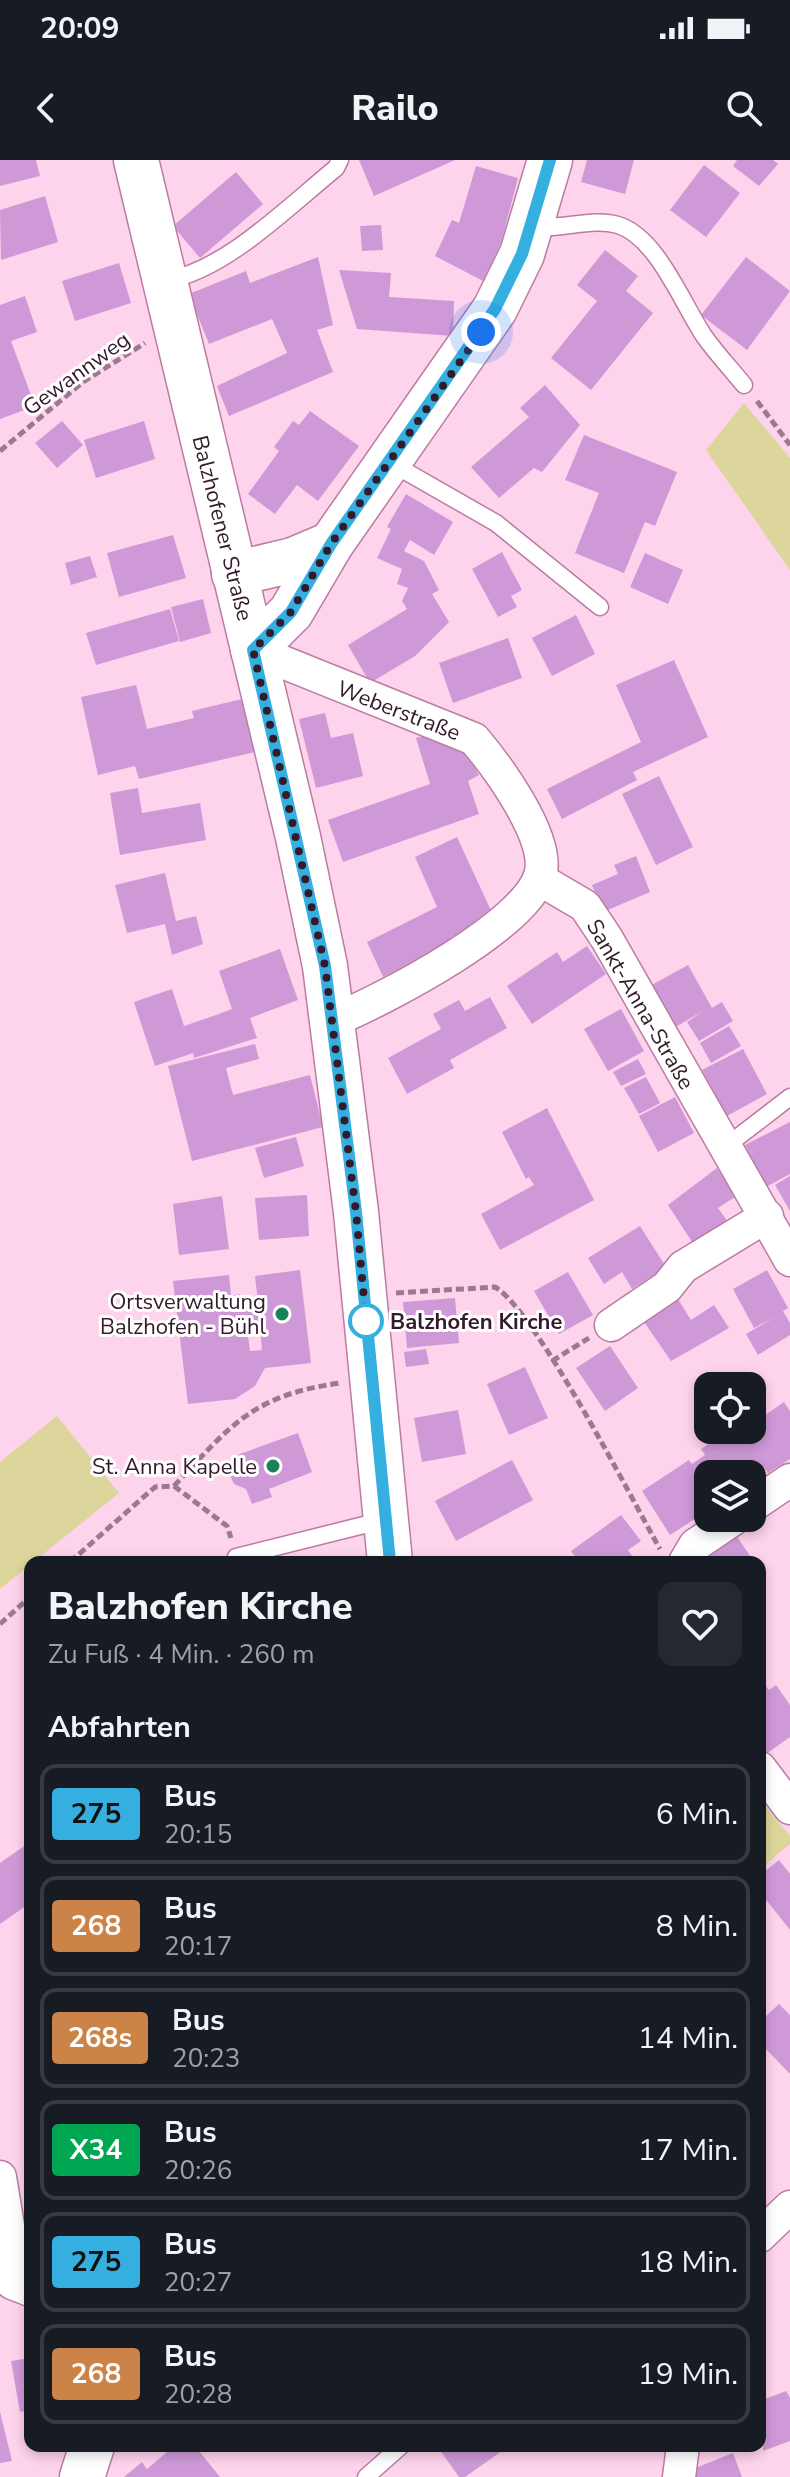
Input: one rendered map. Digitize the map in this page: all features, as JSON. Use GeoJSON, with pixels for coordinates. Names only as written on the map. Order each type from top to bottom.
{"type":"FeatureCollection","features":[{"type":"Feature","properties":{"kind":"street","name":"Balzhofener Straße"},"geometry":{"type":"LineString","coordinates":[[136,160],[315,913],[332,1021],[373,1379],[388,1541]]}},
{"type":"Feature","properties":{"kind":"street"},"geometry":{"type":"LineString","coordinates":[[253,650],[291,612],[331,544],[495,309],[522,254],[550,160]]}},
{"type":"Feature","properties":{"kind":"street"},"geometry":{"type":"LineString","coordinates":[[234,574],[293,560],[331,544]]}},
{"type":"Feature","properties":{"kind":"street","name":"Weberstraße"},"geometry":{"type":"LineString","coordinates":[[253,650],[474,739],[489,757],[525,815],[541,858],[539,879]]}},
{"type":"Feature","properties":{"kind":"street"},"geometry":{"type":"LineString","coordinates":[[332,1021],[480,941],[510,919],[539,879]]}},
{"type":"Feature","properties":{"kind":"street","name":"Sankt-Anna-Straße"},"geometry":{"type":"LineString","coordinates":[[539,879],[585,906],[790,1260]]}},
{"type":"Feature","properties":{"kind":"street"},"geometry":{"type":"LineString","coordinates":[[611,1325],[667,1287],[683,1267],[767,1216]]}},
{"type":"Feature","properties":{"kind":"street"},"geometry":{"type":"LineString","coordinates":[[766,1496],[790,1480]]}},
{"type":"Feature","properties":{"kind":"street"},"geometry":{"type":"LineString","coordinates":[[689,1556],[695,1545],[714,1532]]}},
{"type":"Feature","properties":{"kind":"street"},"geometry":{"type":"LineString","coordinates":[[766,1776],[790,1808]]}},
{"type":"Feature","properties":{"kind":"street"},"geometry":{"type":"LineString","coordinates":[[0,2177],[14,2286]]}},
{"type":"Feature","properties":{"kind":"street"},"geometry":{"type":"LineString","coordinates":[[766,2230],[790,2207]]}},
{"type":"Feature","properties":{"kind":"street"},"geometry":{"type":"LineString","coordinates":[[82,2477],[90,2452]]}},
{"type":"Feature","properties":{"kind":"street"},"geometry":{"type":"LineString","coordinates":[[679,2477],[682,2452]]}},
{"type":"Feature","properties":{"kind":"lane"},"geometry":{"type":"LineString","coordinates":[[165,280],[186,277],[237,247],[336,168],[340,160]]}},
{"type":"Feature","properties":{"kind":"lane"},"geometry":{"type":"LineString","coordinates":[[531,226],[548,229],[607,223],[633,231],[648,244],[705,338],[744,385]]}},
{"type":"Feature","properties":{"kind":"lane"},"geometry":{"type":"LineString","coordinates":[[390,462],[496,523],[600,607]]}},
{"type":"Feature","properties":{"kind":"lane"},"geometry":{"type":"LineString","coordinates":[[725,1147],[790,1097]]}},
{"type":"Feature","properties":{"kind":"lane"},"geometry":{"type":"LineString","coordinates":[[246,1556],[388,1541]]}},
{"type":"Feature","properties":{"kind":"lane"},"geometry":{"type":"LineString","coordinates":[[366,2477],[394,2452]]}},
{"type":"Feature","properties":{"kind":"path","name":"Gewannweg"},"geometry":{"type":"LineString","coordinates":[[0,451],[83,382],[159,334],[175,328]]}},
{"type":"Feature","properties":{"kind":"path"},"geometry":{"type":"LineString","coordinates":[[744,385],[790,445]]}},
{"type":"Feature","properties":{"kind":"path"},"geometry":{"type":"LineString","coordinates":[[363,1294],[495,1287],[508,1294],[552,1361],[664,1556]]}},
{"type":"Feature","properties":{"kind":"path"},"geometry":{"type":"LineString","coordinates":[[552,1361],[611,1325]]}},
{"type":"Feature","properties":{"kind":"path"},"geometry":{"type":"LineString","coordinates":[[174,1486],[237,1419],[278,1396],[304,1388],[373,1379]]}},
{"type":"Feature","properties":{"kind":"path"},"geometry":{"type":"LineString","coordinates":[[77,1556],[155,1487],[174,1486],[227,1526],[236,1556]]}},
{"type":"Feature","properties":{"kind":"path"},"geometry":{"type":"LineString","coordinates":[[0,1624],[24,1602]]}},
{"type":"Feature","properties":{"kind":"shaded area"},"geometry":{"type":"Polygon","coordinates":[[[744,403],[790,458],[790,570],[706,450],[744,403]]]}},
{"type":"Feature","properties":{"kind":"shaded area"},"geometry":{"type":"Polygon","coordinates":[[[57,1416],[119,1493],[41,1556],[24,1556],[24,1570],[0,1589],[0,1462],[57,1416]]]}},
{"type":"Feature","properties":{"kind":"shaded area"},"geometry":{"type":"Polygon","coordinates":[[[766,1807],[790,1836],[790,1844],[766,1864],[766,1807]]]}},
{"type":"Feature","properties":{"kind":"building"},"geometry":{"type":"Polygon","coordinates":[[[0,160],[36,160],[40,176],[0,186],[0,160]]]}},
{"type":"Feature","properties":{"kind":"building"},"geometry":{"type":"Polygon","coordinates":[[[359,160],[455,160],[374,196],[359,160]]]}},
{"type":"Feature","properties":{"kind":"building"},"geometry":{"type":"Polygon","coordinates":[[[587,160],[634,160],[625,194],[581,182],[587,160]]]}},
{"type":"Feature","properties":{"kind":"building"},"geometry":{"type":"Polygon","coordinates":[[[737,160],[773,160],[778,164],[759,186],[733,166],[737,160]]]}},
{"type":"Feature","properties":{"kind":"building"},"geometry":{"type":"Polygon","coordinates":[[[704,165],[740,193],[706,237],[670,210],[704,165]]]}},
{"type":"Feature","properties":{"kind":"building"},"geometry":{"type":"Polygon","coordinates":[[[476,166],[518,178],[501,243],[483,281],[435,256],[452,220],[459,223],[476,166]]]}},
{"type":"Feature","properties":{"kind":"building"},"geometry":{"type":"Polygon","coordinates":[[[236,172],[263,204],[200,258],[173,226],[236,172]]]}},
{"type":"Feature","properties":{"kind":"building"},"geometry":{"type":"Polygon","coordinates":[[[45,196],[58,242],[1,260],[0,210],[45,196]]]}},
{"type":"Feature","properties":{"kind":"building"},"geometry":{"type":"Polygon","coordinates":[[[381,225],[383,250],[362,251],[360,226],[381,225]]]}},
{"type":"Feature","properties":{"kind":"building"},"geometry":{"type":"Polygon","coordinates":[[[605,250],[638,276],[626,291],[653,313],[591,390],[551,358],[597,301],[577,285],[605,250]]]}},
{"type":"Feature","properties":{"kind":"building"},"geometry":{"type":"Polygon","coordinates":[[[318,257],[333,325],[317,330],[333,372],[229,416],[217,386],[287,353],[272,319],[209,344],[189,294],[246,271],[250,283],[318,257]]]}},
{"type":"Feature","properties":{"kind":"building"},"geometry":{"type":"Polygon","coordinates":[[[746,257],[790,291],[747,350],[701,315],[746,257]]]}},
{"type":"Feature","properties":{"kind":"building"},"geometry":{"type":"Polygon","coordinates":[[[119,263],[131,303],[75,321],[62,281],[119,263]]]}},
{"type":"Feature","properties":{"kind":"building"},"geometry":{"type":"Polygon","coordinates":[[[339,270],[391,273],[389,297],[454,301],[453,336],[357,329],[339,270]]]}},
{"type":"Feature","properties":{"kind":"building"},"geometry":{"type":"Polygon","coordinates":[[[25,296],[37,332],[11,341],[35,406],[0,419],[0,305],[25,296]]]}},
{"type":"Feature","properties":{"kind":"building"},"geometry":{"type":"Polygon","coordinates":[[[545,385],[580,425],[542,472],[534,468],[499,498],[471,467],[529,417],[520,408],[545,385]]]}},
{"type":"Feature","properties":{"kind":"building"},"geometry":{"type":"Polygon","coordinates":[[[310,411],[359,446],[318,501],[297,485],[275,514],[248,494],[279,451],[274,447],[293,421],[299,425],[310,411]]]}},
{"type":"Feature","properties":{"kind":"building"},"geometry":{"type":"Polygon","coordinates":[[[62,421],[83,445],[57,468],[35,443],[62,421]]]}},
{"type":"Feature","properties":{"kind":"building"},"geometry":{"type":"Polygon","coordinates":[[[144,421],[155,459],[96,478],[84,440],[144,421]]]}},
{"type":"Feature","properties":{"kind":"building"},"geometry":{"type":"Polygon","coordinates":[[[584,435],[677,472],[655,526],[645,522],[624,573],[575,553],[599,493],[565,480],[584,435]]]}},
{"type":"Feature","properties":{"kind":"building"},"geometry":{"type":"Polygon","coordinates":[[[406,494],[453,522],[434,555],[410,540],[404,551],[424,561],[439,590],[432,594],[449,622],[415,656],[370,683],[348,645],[407,609],[402,601],[408,588],[397,584],[402,569],[377,558],[391,529],[387,527],[406,494]]]}},
{"type":"Feature","properties":{"kind":"building"},"geometry":{"type":"Polygon","coordinates":[[[173,535],[186,578],[119,597],[107,553],[173,535]]]}},
{"type":"Feature","properties":{"kind":"building"},"geometry":{"type":"Polygon","coordinates":[[[502,552],[522,590],[511,596],[517,607],[498,617],[472,569],[502,552]]]}},
{"type":"Feature","properties":{"kind":"building"},"geometry":{"type":"Polygon","coordinates":[[[645,553],[683,570],[668,604],[630,587],[645,553]]]}},
{"type":"Feature","properties":{"kind":"building"},"geometry":{"type":"Polygon","coordinates":[[[90,556],[97,577],[71,585],[65,563],[90,556]]]}},
{"type":"Feature","properties":{"kind":"building"},"geometry":{"type":"Polygon","coordinates":[[[203,599],[211,633],[180,642],[171,607],[203,599]]]}},
{"type":"Feature","properties":{"kind":"building"},"geometry":{"type":"Polygon","coordinates":[[[170,609],[179,641],[96,665],[86,633],[170,609]]]}},
{"type":"Feature","properties":{"kind":"building"},"geometry":{"type":"Polygon","coordinates":[[[576,615],[595,654],[552,676],[532,638],[576,615]]]}},
{"type":"Feature","properties":{"kind":"building"},"geometry":{"type":"Polygon","coordinates":[[[508,638],[522,678],[453,703],[439,663],[508,638]]]}},
{"type":"Feature","properties":{"kind":"building"},"geometry":{"type":"Polygon","coordinates":[[[674,660],[708,737],[633,772],[637,780],[562,819],[547,789],[641,742],[616,685],[674,660]]]}},
{"type":"Feature","properties":{"kind":"building"},"geometry":{"type":"Polygon","coordinates":[[[136,685],[147,729],[194,718],[192,711],[246,698],[259,751],[139,779],[135,766],[98,775],[81,697],[136,685]]]}},
{"type":"Feature","properties":{"kind":"building"},"geometry":{"type":"Polygon","coordinates":[[[325,713],[331,738],[353,733],[363,776],[316,788],[299,719],[325,713]]]}},
{"type":"Feature","properties":{"kind":"building"},"geometry":{"type":"Polygon","coordinates":[[[438,732],[462,746],[479,775],[468,781],[479,814],[343,862],[328,820],[430,784],[416,738],[438,732]]]}},
{"type":"Feature","properties":{"kind":"building"},"geometry":{"type":"Polygon","coordinates":[[[659,776],[693,847],[656,865],[622,794],[659,776]]]}},
{"type":"Feature","properties":{"kind":"building"},"geometry":{"type":"Polygon","coordinates":[[[138,788],[142,813],[200,803],[206,840],[120,855],[110,793],[138,788]]]}},
{"type":"Feature","properties":{"kind":"building"},"geometry":{"type":"Polygon","coordinates":[[[457,837],[494,917],[452,937],[454,942],[383,977],[367,942],[437,907],[415,857],[457,837]]]}},
{"type":"Feature","properties":{"kind":"building"},"geometry":{"type":"Polygon","coordinates":[[[636,856],[650,892],[603,912],[592,885],[618,874],[614,865],[636,856]]]}},
{"type":"Feature","properties":{"kind":"building"},"geometry":{"type":"Polygon","coordinates":[[[165,873],[176,921],[196,916],[203,944],[172,955],[165,924],[127,933],[115,885],[165,873]]]}},
{"type":"Feature","properties":{"kind":"building"},"geometry":{"type":"Polygon","coordinates":[[[587,946],[606,974],[532,1024],[507,986],[557,952],[563,962],[587,946]]]}},
{"type":"Feature","properties":{"kind":"building"},"geometry":{"type":"Polygon","coordinates":[[[280,949],[298,1000],[250,1018],[257,1038],[194,1058],[193,1053],[155,1066],[134,1002],[172,989],[184,1026],[216,1015],[232,1009],[219,971],[280,949]]]}},
{"type":"Feature","properties":{"kind":"building"},"geometry":{"type":"Polygon","coordinates":[[[688,965],[712,1008],[722,1002],[733,1021],[699,1041],[687,1022],[703,1011],[672,1029],[648,987],[688,965]]]}},
{"type":"Feature","properties":{"kind":"building"},"geometry":{"type":"Polygon","coordinates":[[[490,997],[507,1028],[450,1060],[454,1068],[407,1094],[388,1058],[441,1029],[433,1014],[459,1000],[465,1011],[490,997]]]}},
{"type":"Feature","properties":{"kind":"building"},"geometry":{"type":"Polygon","coordinates":[[[621,1009],[644,1051],[608,1071],[584,1029],[621,1009]]]}},
{"type":"Feature","properties":{"kind":"building"},"geometry":{"type":"Polygon","coordinates":[[[729,1026],[741,1046],[711,1063],[700,1043],[729,1026]]]}},
{"type":"Feature","properties":{"kind":"building"},"geometry":{"type":"Polygon","coordinates":[[[255,1044],[259,1059],[226,1068],[233,1095],[310,1075],[323,1127],[192,1161],[168,1066],[255,1044]]]}},
{"type":"Feature","properties":{"kind":"building"},"geometry":{"type":"Polygon","coordinates":[[[743,1049],[767,1094],[727,1116],[702,1070],[743,1049]]]}},
{"type":"Feature","properties":{"kind":"building"},"geometry":{"type":"Polygon","coordinates":[[[638,1059],[646,1074],[621,1086],[613,1072],[638,1059]]]}},
{"type":"Feature","properties":{"kind":"building"},"geometry":{"type":"Polygon","coordinates":[[[646,1077],[660,1103],[639,1114],[624,1088],[646,1077]]]}},
{"type":"Feature","properties":{"kind":"building"},"geometry":{"type":"Polygon","coordinates":[[[675,1097],[694,1133],[658,1152],[639,1116],[675,1097]]]}},
{"type":"Feature","properties":{"kind":"building"},"geometry":{"type":"Polygon","coordinates":[[[547,1108],[594,1200],[500,1250],[481,1214],[534,1185],[529,1177],[526,1179],[502,1132],[547,1108]]]}},
{"type":"Feature","properties":{"kind":"building"},"geometry":{"type":"Polygon","coordinates":[[[790,1122],[790,1174],[766,1187],[745,1145],[790,1122]]]}},
{"type":"Feature","properties":{"kind":"building"},"geometry":{"type":"Polygon","coordinates":[[[296,1137],[304,1166],[264,1178],[255,1148],[296,1137]]]}},
{"type":"Feature","properties":{"kind":"building"},"geometry":{"type":"Polygon","coordinates":[[[717,1168],[735,1197],[718,1208],[730,1225],[696,1248],[668,1205],[717,1168]]]}},
{"type":"Feature","properties":{"kind":"building"},"geometry":{"type":"Polygon","coordinates":[[[790,1176],[790,1211],[775,1185],[790,1176]]]}},
{"type":"Feature","properties":{"kind":"building"},"geometry":{"type":"Polygon","coordinates":[[[307,1195],[309,1236],[259,1240],[255,1198],[307,1195]]]}},
{"type":"Feature","properties":{"kind":"building"},"geometry":{"type":"Polygon","coordinates":[[[222,1196],[229,1249],[179,1255],[173,1204],[222,1196]]]}},
{"type":"Feature","properties":{"kind":"building"},"geometry":{"type":"Polygon","coordinates":[[[640,1226],[666,1267],[632,1289],[622,1272],[604,1284],[588,1258],[640,1226]]]}},
{"type":"Feature","properties":{"kind":"building"},"geometry":{"type":"Polygon","coordinates":[[[300,1270],[311,1363],[265,1368],[255,1386],[235,1399],[188,1404],[173,1281],[229,1275],[231,1296],[240,1294],[241,1304],[258,1302],[255,1276],[300,1270]],[[260,1326],[247,1328],[250,1351],[262,1350],[260,1326]]]}},
{"type":"Feature","properties":{"kind":"building"},"geometry":{"type":"Polygon","coordinates":[[[767,1270],[788,1308],[783,1311],[790,1323],[790,1335],[758,1355],[746,1334],[775,1317],[754,1328],[733,1289],[767,1270]]]}},
{"type":"Feature","properties":{"kind":"building"},"geometry":{"type":"Polygon","coordinates":[[[568,1272],[593,1315],[559,1334],[534,1291],[568,1272]]]}},
{"type":"Feature","properties":{"kind":"building"},"geometry":{"type":"Polygon","coordinates":[[[676,1296],[691,1320],[714,1305],[729,1328],[671,1361],[642,1319],[676,1296]]]}},
{"type":"Feature","properties":{"kind":"building"},"geometry":{"type":"Polygon","coordinates":[[[455,1298],[459,1343],[407,1348],[403,1302],[455,1298]]]}},
{"type":"Feature","properties":{"kind":"building"},"geometry":{"type":"Polygon","coordinates":[[[610,1346],[638,1388],[605,1411],[576,1368],[610,1346]]]}},
{"type":"Feature","properties":{"kind":"building"},"geometry":{"type":"Polygon","coordinates":[[[426,1349],[429,1364],[406,1367],[404,1352],[426,1349]]]}},
{"type":"Feature","properties":{"kind":"building"},"geometry":{"type":"Polygon","coordinates":[[[525,1367],[548,1418],[509,1435],[487,1384],[525,1367]]]}},
{"type":"Feature","properties":{"kind":"building"},"geometry":{"type":"Polygon","coordinates":[[[784,1402],[790,1411],[790,1459],[768,1473],[766,1460],[698,1460],[705,1455],[701,1449],[709,1444],[766,1444],[766,1414],[784,1402]]]}},
{"type":"Feature","properties":{"kind":"building"},"geometry":{"type":"Polygon","coordinates":[[[458,1410],[466,1454],[422,1462],[414,1418],[458,1410]]]}},
{"type":"Feature","properties":{"kind":"building","name":"St. Anna Kapelle"},"geometry":{"type":"Polygon","coordinates":[[[298,1433],[312,1472],[269,1489],[272,1497],[252,1504],[246,1489],[234,1484],[230,1475],[239,1460],[237,1455],[298,1433]]]}},
{"type":"Feature","properties":{"kind":"building"},"geometry":{"type":"Polygon","coordinates":[[[512,1460],[533,1500],[456,1541],[435,1501],[512,1460]]]}},
{"type":"Feature","properties":{"kind":"building"},"geometry":{"type":"Polygon","coordinates":[[[689,1460],[694,1463],[694,1519],[670,1535],[642,1491],[689,1460]]]}},
{"type":"Feature","properties":{"kind":"building"},"geometry":{"type":"Polygon","coordinates":[[[621,1515],[641,1541],[628,1550],[632,1556],[575,1556],[571,1551],[621,1515]]]}},
{"type":"Feature","properties":{"kind":"building"},"geometry":{"type":"Polygon","coordinates":[[[734,1532],[750,1556],[704,1556],[734,1532]]]}},
{"type":"Feature","properties":{"kind":"building"},"geometry":{"type":"Polygon","coordinates":[[[776,1685],[790,1705],[790,1737],[766,1754],[766,1686],[769,1690],[776,1685]]]}},
{"type":"Feature","properties":{"kind":"building"},"geometry":{"type":"Polygon","coordinates":[[[24,1846],[24,1907],[0,1924],[0,1863],[24,1846]]]}},
{"type":"Feature","properties":{"kind":"building"},"geometry":{"type":"Polygon","coordinates":[[[779,1860],[790,1874],[790,1930],[766,1900],[766,1870],[779,1860]]]}},
{"type":"Feature","properties":{"kind":"building"},"geometry":{"type":"Polygon","coordinates":[[[779,2004],[790,2015],[790,2074],[766,2049],[766,2016],[779,2004]]]}},
{"type":"Feature","properties":{"kind":"building"},"geometry":{"type":"Polygon","coordinates":[[[24,2359],[24,2411],[20,2412],[11,2361],[24,2359]]]}},
{"type":"Feature","properties":{"kind":"building"},"geometry":{"type":"Polygon","coordinates":[[[786,2391],[790,2398],[790,2441],[766,2450],[766,2399],[786,2391]]]}},
{"type":"Feature","properties":{"kind":"building"},"geometry":{"type":"Polygon","coordinates":[[[0,2412],[12,2461],[0,2463],[0,2412]]]}},
{"type":"Feature","properties":{"kind":"building"},"geometry":{"type":"Polygon","coordinates":[[[167,2452],[200,2452],[220,2477],[124,2477],[142,2462],[147,2469],[167,2452]]]}},
{"type":"Feature","properties":{"kind":"building"},"geometry":{"type":"Polygon","coordinates":[[[441,2452],[500,2452],[465,2477],[459,2477],[441,2452]]]}},
{"type":"Feature","properties":{"kind":"building"},"geometry":{"type":"Polygon","coordinates":[[[733,2453],[742,2477],[696,2477],[693,2469],[733,2453]]]}},
{"type":"Feature","properties":{"kind":"bus line","name":"275"},"geometry":{"type":"LineString","coordinates":[[389,1556],[356,1212],[325,966],[253,650],[291,612],[331,544],[466,355],[495,309],[522,254],[550,160]]}},
{"type":"Feature","properties":{"kind":"place","name":"Ortsverwaltung Balzhofen - Bühl"},"geometry":{"type":"Point","coordinates":[282,1314]}},
{"type":"Feature","properties":{"kind":"place","name":"Balzhofen Kirche"},"geometry":{"type":"Point","coordinates":[366,1321]}},
{"type":"Feature","properties":{"kind":"place","name":"St. Anna Kapelle"},"geometry":{"type":"Point","coordinates":[273,1466]}},
{"type":"Feature","properties":{"kind":"route"},"geometry":{"type":"LineString","coordinates":[[366,1321],[356,1212],[325,966],[253,650],[291,612],[331,544],[481,332]]}}]}
